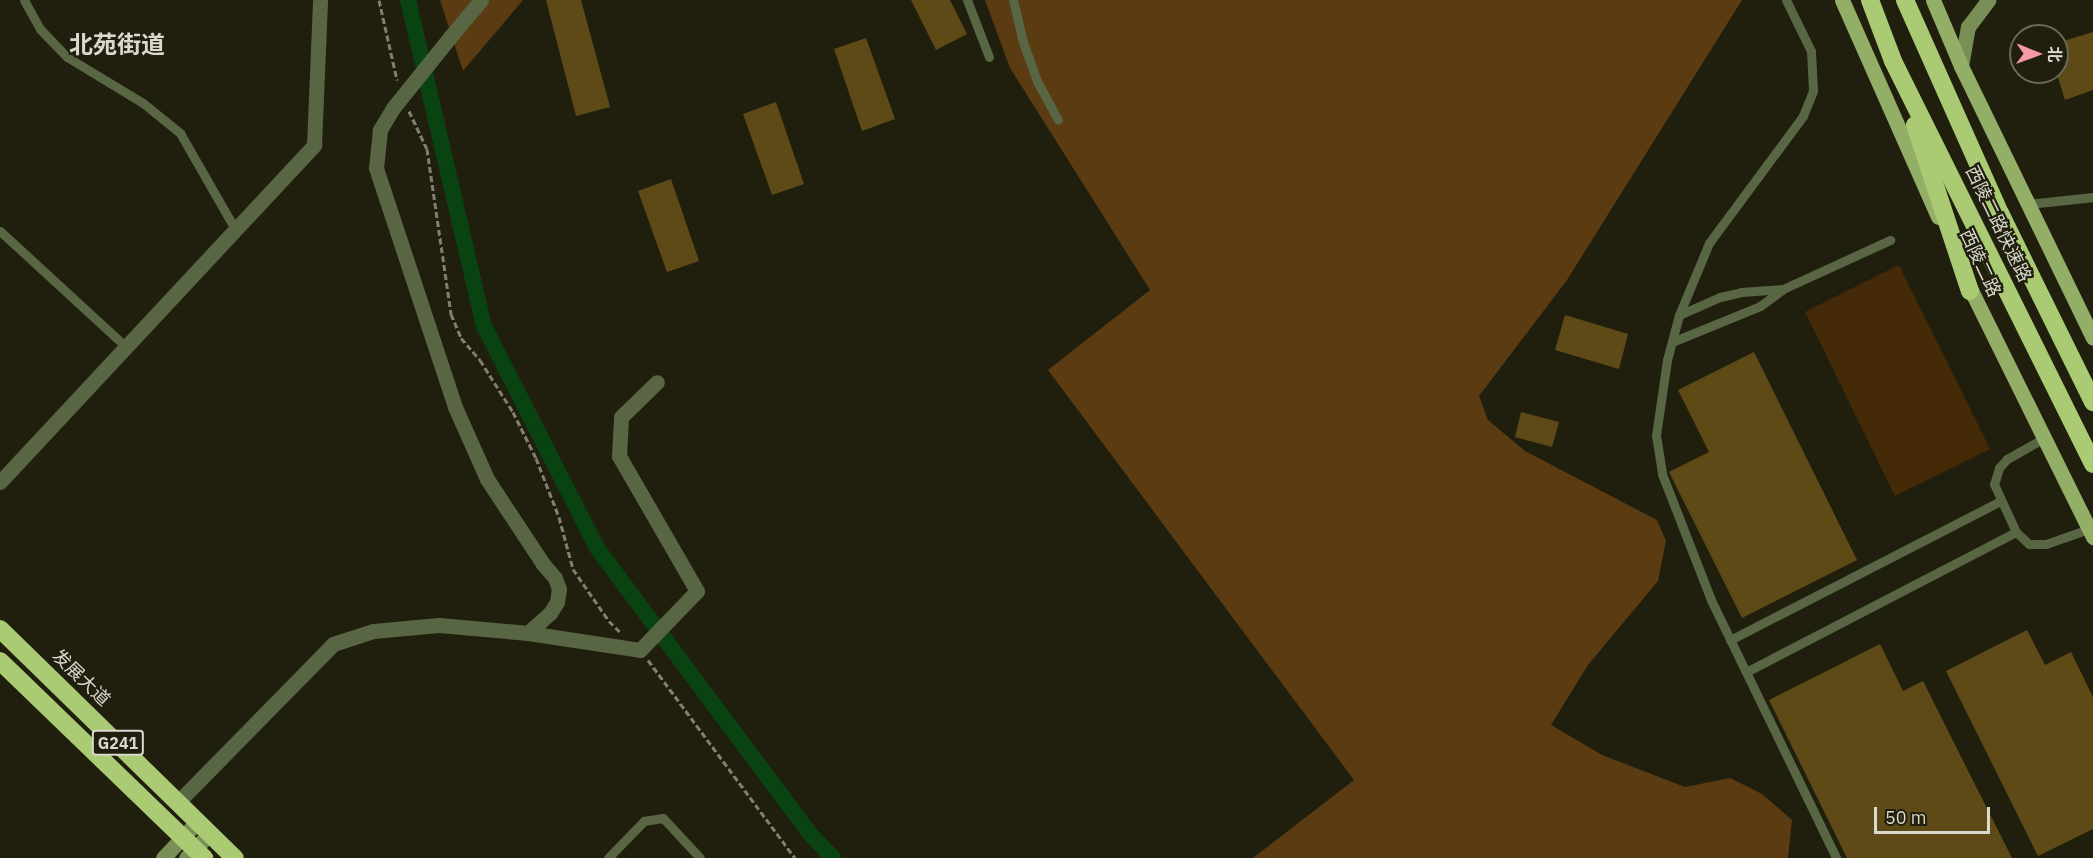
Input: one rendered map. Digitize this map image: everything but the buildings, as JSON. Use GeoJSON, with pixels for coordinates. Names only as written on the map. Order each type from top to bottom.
{"type":"FeatureCollection","features":[{"type":"Feature","properties":{"kind":"highway","name":"西陵二路快速路"},"geometry":{"type":"LineString","coordinates":[[1870,0],[1893,60],[2093,464]]}},
{"type":"Feature","properties":{"kind":"highway","name":"西陵二路快速路"},"geometry":{"type":"LineString","coordinates":[[1905,0],[2000,213],[2093,402]]}},
{"type":"Feature","properties":{"kind":"highway"},"geometry":{"type":"LineString","coordinates":[[1893,60],[1970,291]]}},
{"type":"Feature","properties":{"kind":"highway"},"geometry":{"type":"LineString","coordinates":[[2055,327],[2093,380]]}},
{"type":"Feature","properties":{"kind":"highway","name":"发展大道"},"geometry":{"type":"LineString","coordinates":[[0,629],[235,858]]}},
{"type":"Feature","properties":{"kind":"highway","name":"G241"},"geometry":{"type":"LineString","coordinates":[[0,661],[192,851]]}},
{"type":"Feature","properties":{"kind":"main road","name":"西陵二路"},"geometry":{"type":"LineString","coordinates":[[1842,0],[1970,291],[2091,533]]}},
{"type":"Feature","properties":{"kind":"main road"},"geometry":{"type":"LineString","coordinates":[[1933,0],[1961,66],[2093,338]]}},
{"type":"Feature","properties":{"kind":"main road"},"geometry":{"type":"LineString","coordinates":[[1961,66],[1968,27],[1988,0]]}},
{"type":"Feature","properties":{"kind":"main road"},"geometry":{"type":"LineString","coordinates":[[163,858],[192,851],[204,827]]}},
{"type":"Feature","properties":{"kind":"street"},"geometry":{"type":"LineString","coordinates":[[0,482],[314,145],[320,0]]}},
{"type":"Feature","properties":{"kind":"street"},"geometry":{"type":"LineString","coordinates":[[481,0],[450,37],[400,108],[380,130],[376,168],[455,407],[487,479],[555,578],[559,589],[557,602],[550,613],[528,633]]}},
{"type":"Feature","properties":{"kind":"street"},"geometry":{"type":"LineString","coordinates":[[178,802],[333,644],[373,631],[439,625],[528,633],[640,650],[697,591],[620,456],[621,417],[657,382]]}},
{"type":"Feature","properties":{"kind":"lane"},"geometry":{"type":"LineString","coordinates":[[24,0],[40,29],[67,57],[143,103],[180,133],[235,230]]}},
{"type":"Feature","properties":{"kind":"lane"},"geometry":{"type":"LineString","coordinates":[[967,0],[989,57]]}},
{"type":"Feature","properties":{"kind":"lane"},"geometry":{"type":"LineString","coordinates":[[1013,0],[1023,42],[1037,81],[1058,120]]}},
{"type":"Feature","properties":{"kind":"lane"},"geometry":{"type":"LineString","coordinates":[[1786,0],[1811,51],[1813,91],[1803,116],[1709,243],[1679,315],[1656,435],[1662,474],[1684,535],[1730,640],[1836,858]]}},
{"type":"Feature","properties":{"kind":"lane"},"geometry":{"type":"LineString","coordinates":[[2028,204],[2093,197]]}},
{"type":"Feature","properties":{"kind":"lane"},"geometry":{"type":"LineString","coordinates":[[0,231],[126,347]]}},
{"type":"Feature","properties":{"kind":"lane"},"geometry":{"type":"LineString","coordinates":[[1672,342],[1760,306],[1783,289],[1890,240]]}},
{"type":"Feature","properties":{"kind":"lane"},"geometry":{"type":"LineString","coordinates":[[1679,315],[1720,297],[1741,292],[1783,289]]}},
{"type":"Feature","properties":{"kind":"lane"},"geometry":{"type":"LineString","coordinates":[[2044,438],[2007,459],[1999,468],[1994,484],[2000,501],[2016,532],[2029,544],[2046,544],[2091,533]]}},
{"type":"Feature","properties":{"kind":"lane"},"geometry":{"type":"LineString","coordinates":[[1730,640],[2000,501]]}},
{"type":"Feature","properties":{"kind":"lane"},"geometry":{"type":"LineString","coordinates":[[1746,672],[2016,532]]}},
{"type":"Feature","properties":{"kind":"lane"},"geometry":{"type":"LineString","coordinates":[[608,858],[644,820],[663,818],[700,858]]}},
{"type":"Feature","properties":{"kind":"path"},"geometry":{"type":"LineString","coordinates":[[379,0],[400,87]]}},
{"type":"Feature","properties":{"kind":"path"},"geometry":{"type":"LineString","coordinates":[[400,108],[427,149],[451,314],[461,338],[480,360],[513,412],[536,458],[559,517],[573,569],[609,621],[640,650],[795,858]]}},
{"type":"Feature","properties":{"kind":"shaded area"},"geometry":{"type":"Polygon","coordinates":[[[440,0],[523,0],[463,71],[440,0]]]}},
{"type":"Feature","properties":{"kind":"shaded area"},"geometry":{"type":"Polygon","coordinates":[[[985,0],[1742,0],[1567,280],[1479,396],[1488,420],[1525,451],[1657,520],[1666,541],[1658,581],[1588,665],[1551,725],[1602,755],[1685,787],[1730,778],[1762,794],[1792,820],[1788,858],[1253,858],[1354,780],[1048,370],[1150,290],[1010,68],[985,0]]]}},
{"type":"Feature","properties":{"kind":"shaded area"},"geometry":{"type":"Polygon","coordinates":[[[1899,265],[1990,449],[1895,496],[1805,312],[1899,265]]]}},
{"type":"Feature","properties":{"kind":"waterway"},"geometry":{"type":"LineString","coordinates":[[408,0],[484,326],[597,548],[812,836],[833,858]]}},
{"type":"Feature","properties":{"kind":"district","name":"北苑街道"},"geometry":{"type":"Point","coordinates":[117,45]}}]}
